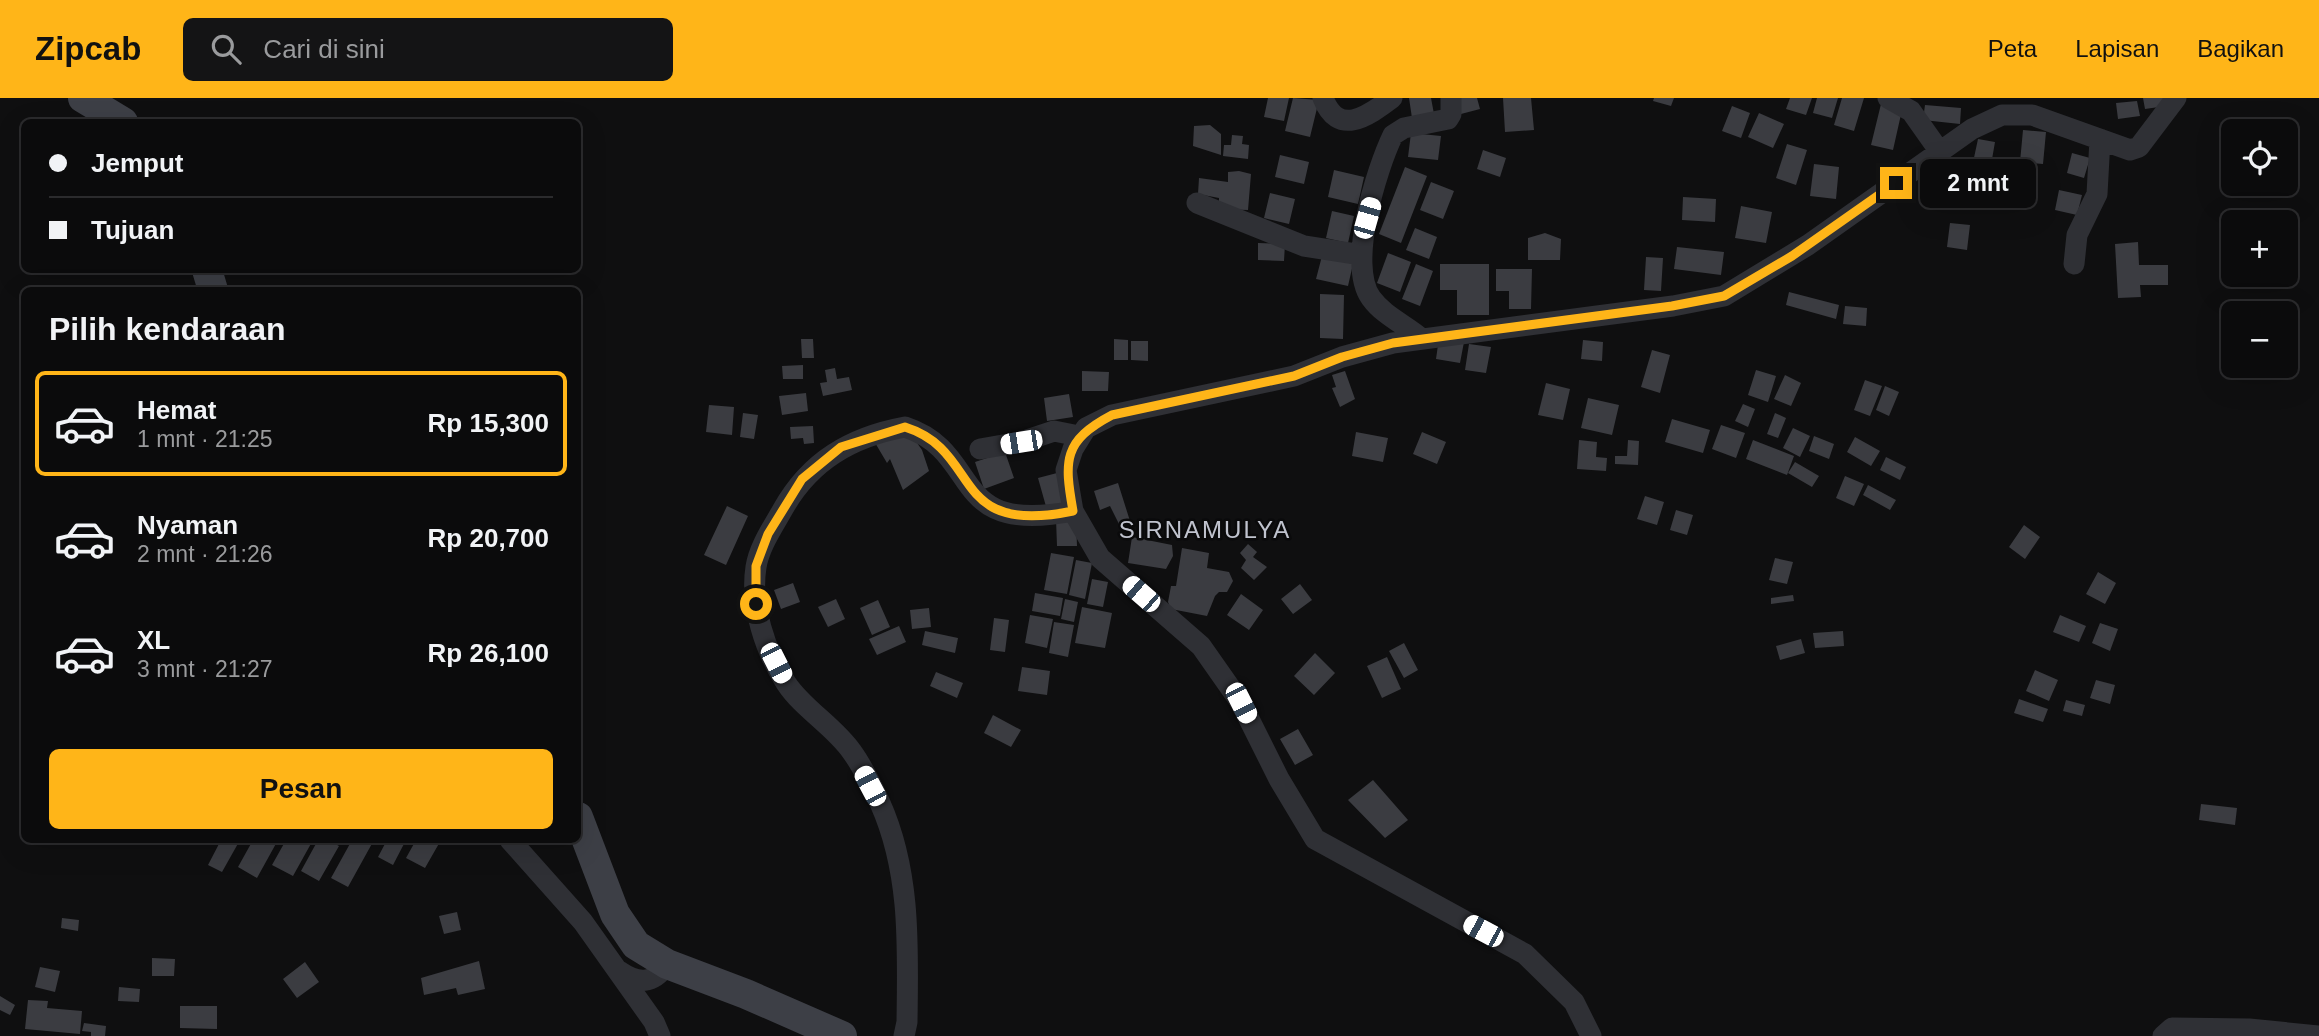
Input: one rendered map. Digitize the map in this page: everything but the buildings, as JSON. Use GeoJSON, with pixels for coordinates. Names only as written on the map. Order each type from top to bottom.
{"type":"FeatureCollection","features":[{"type":"Feature","properties":{"kind":"main road"},"geometry":{"type":"LineString","coordinates":[[83,98],[118,119]]}},
{"type":"Feature","properties":{"kind":"main road"},"geometry":{"type":"LineString","coordinates":[[581,825],[614,914],[636,945],[667,964],[746,993],[842,1036]]}},
{"type":"Feature","properties":{"kind":"street"},"geometry":{"type":"LineString","coordinates":[[1323,98],[1330,115],[1336,120],[1346,120],[1375,111],[1392,98]]}},
{"type":"Feature","properties":{"kind":"street"},"geometry":{"type":"LineString","coordinates":[[1422,339],[1381,311],[1369,296],[1361,276],[1362,255],[1367,218],[1393,135],[1404,128],[1448,119],[1451,114],[1451,98]]}},
{"type":"Feature","properties":{"kind":"street"},"geometry":{"type":"LineString","coordinates":[[1888,98],[1911,111],[1940,152]]}},
{"type":"Feature","properties":{"kind":"street"},"geometry":{"type":"LineString","coordinates":[[1591,1036],[1574,1002],[1525,954],[1315,839],[1279,779],[1241,703],[1201,646],[1100,558],[1073,511],[1066,470],[1079,436],[1112,415],[1294,376],[1342,357],[1393,343],[1672,306],[1724,296],[1808,245],[1972,129],[2002,116],[2032,115],[2101,139],[2123,150],[2139,147],[2176,98]]}},
{"type":"Feature","properties":{"kind":"street"},"geometry":{"type":"LineString","coordinates":[[2074,264],[2077,235],[2097,194],[2101,139]]}},
{"type":"Feature","properties":{"kind":"street"},"geometry":{"type":"LineString","coordinates":[[1197,203],[1304,246],[1362,255]]}},
{"type":"Feature","properties":{"kind":"street"},"geometry":{"type":"LineString","coordinates":[[904,1036],[907,1022],[908,929],[899,855],[880,803],[852,751],[786,684],[766,643],[756,604],[756,566],[768,534],[802,479],[841,447],[905,427],[926,437],[941,449],[969,488],[984,503],[1005,513],[1022,517],[1073,511]]}},
{"type":"Feature","properties":{"kind":"street"},"geometry":{"type":"LineString","coordinates":[[980,449],[1021,442],[1054,431],[1079,436]]}},
{"type":"Feature","properties":{"kind":"street"},"geometry":{"type":"LineString","coordinates":[[513,843],[583,922],[654,1022],[660,1036]]}},
{"type":"Feature","properties":{"kind":"street"},"geometry":{"type":"LineString","coordinates":[[618,971],[634,982],[648,980],[661,973],[667,964]]}},
{"type":"Feature","properties":{"kind":"street"},"geometry":{"type":"LineString","coordinates":[[2163,1036],[2172,1028],[2249,1029],[2319,1036]]}},
{"type":"Feature","properties":{"kind":"district","name":"SIRNAMULYA"},"geometry":{"type":"Point","coordinates":[1205,529]}},
{"type":"Feature","properties":{"kind":"route"},"geometry":{"type":"LineString","coordinates":[[756,604],[756,566],[768,534],[802,479],[841,447],[905,427],[926,437],[941,449],[969,488],[984,503],[1005,513],[1022,517],[1073,511],[1066,470],[1073,449],[1086,428],[1112,415],[1294,376],[1342,357],[1393,343],[1672,306],[1724,296],[1792,256],[1896,183]]}}]}
